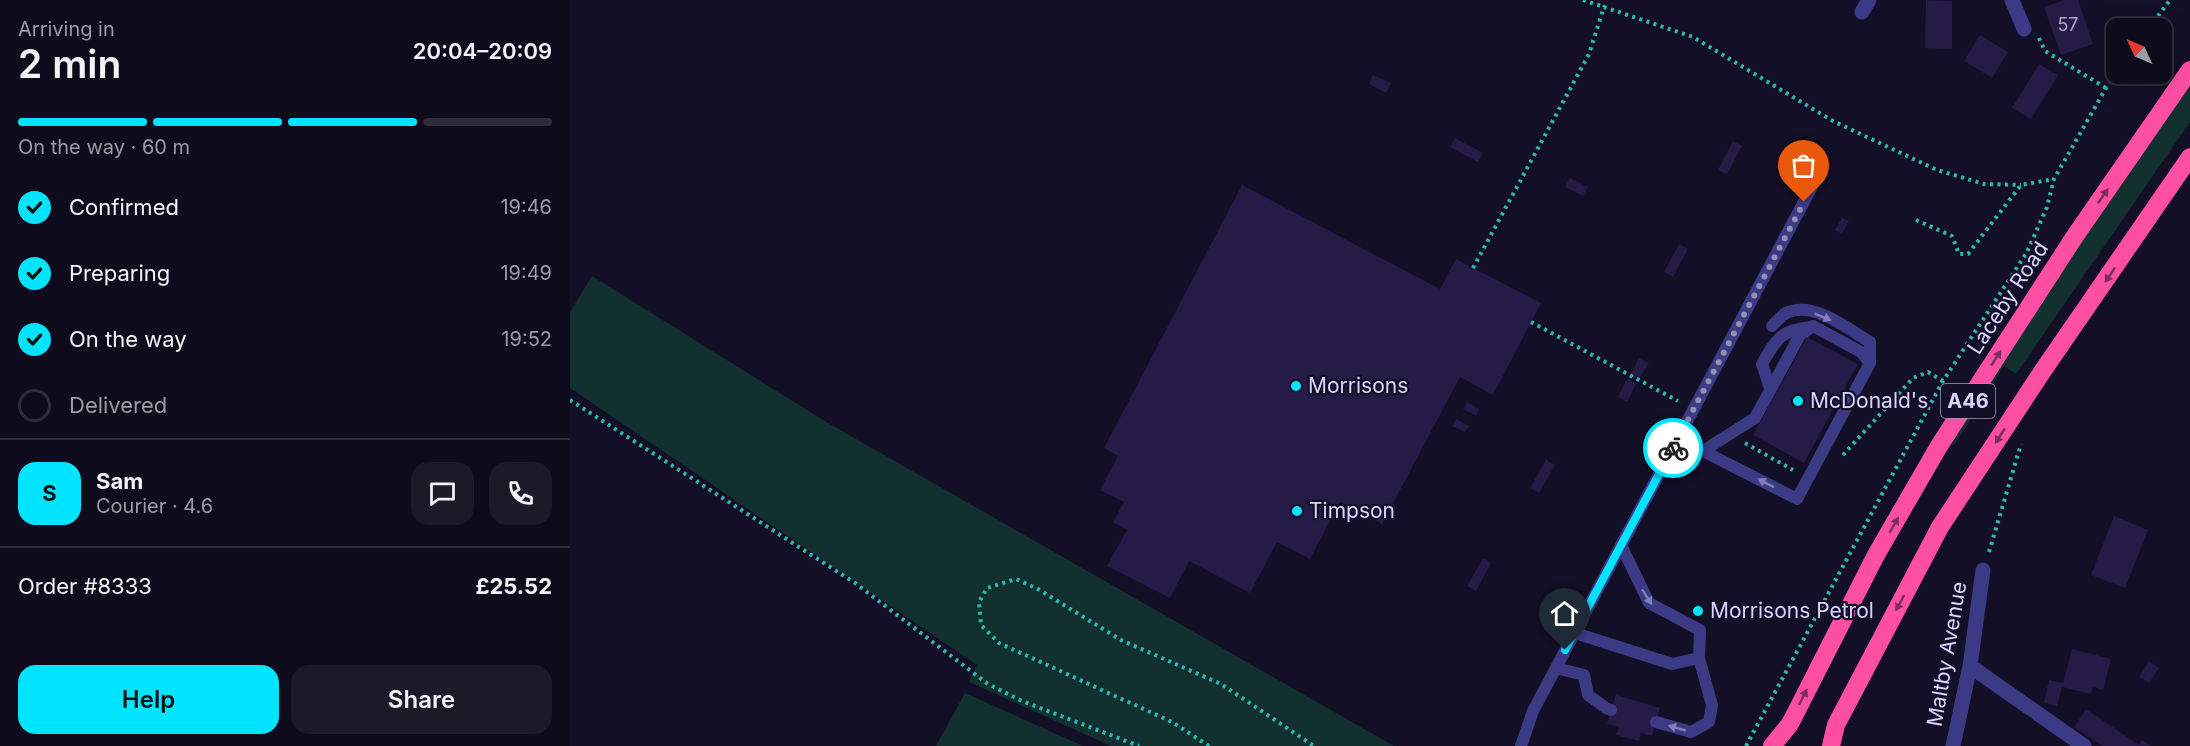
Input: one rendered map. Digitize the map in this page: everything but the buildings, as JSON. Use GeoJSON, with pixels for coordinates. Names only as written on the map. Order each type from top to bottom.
{"type":"FeatureCollection","features":[{"type":"Feature","properties":{"kind":"highway","name":"Laceby Road"},"geometry":{"type":"LineString","coordinates":[[1772,746],[1790,724],[1876,555],[1939,446],[2075,236],[2190,70]]}},
{"type":"Feature","properties":{"kind":"highway","name":"A46"},"geometry":{"type":"LineString","coordinates":[[1831,746],[1836,724],[1941,527],[2044,369],[2190,157]]}},
{"type":"Feature","properties":{"kind":"street"},"geometry":{"type":"LineString","coordinates":[[2012,0],[2024,29]]}},
{"type":"Feature","properties":{"kind":"street","name":"Maltby Avenue"},"geometry":{"type":"LineString","coordinates":[[1953,746],[1970,666],[1983,570]]}},
{"type":"Feature","properties":{"kind":"street"},"geometry":{"type":"LineString","coordinates":[[1970,666],[2084,746]]}},
{"type":"Feature","properties":{"kind":"lane"},"geometry":{"type":"LineString","coordinates":[[1521,746],[1533,711],[1823,166]]}},
{"type":"Feature","properties":{"kind":"lane"},"geometry":{"type":"LineString","coordinates":[[1678,438],[1797,499],[1870,363],[1870,342],[1824,315],[1801,309],[1785,314],[1772,326]]}},
{"type":"Feature","properties":{"kind":"lane"},"geometry":{"type":"LineString","coordinates":[[1704,452],[1755,418],[1800,335],[1812,326]]}},
{"type":"Feature","properties":{"kind":"lane"},"geometry":{"type":"LineString","coordinates":[[1770,388],[1762,363],[1777,338],[1792,329],[1812,326],[1861,352],[1870,363]]}},
{"type":"Feature","properties":{"kind":"lane"},"geometry":{"type":"LineString","coordinates":[[1622,544],[1649,603],[1700,630],[1699,658],[1712,705],[1709,722],[1691,732],[1656,722]]}},
{"type":"Feature","properties":{"kind":"lane"},"geometry":{"type":"LineString","coordinates":[[1575,633],[1672,664],[1699,658]]}},
{"type":"Feature","properties":{"kind":"lane"},"geometry":{"type":"LineString","coordinates":[[1556,668],[1584,675],[1588,695],[1611,710]]}},
{"type":"Feature","properties":{"kind":"path"},"geometry":{"type":"LineString","coordinates":[[1582,0],[1693,37],[1833,121],[1937,170],[1984,184],[2021,184],[2054,179]]}},
{"type":"Feature","properties":{"kind":"path"},"geometry":{"type":"LineString","coordinates":[[2156,18],[2170,0]]}},
{"type":"Feature","properties":{"kind":"path"},"geometry":{"type":"LineString","coordinates":[[1473,268],[1589,54],[1604,7]]}},
{"type":"Feature","properties":{"kind":"path"},"geometry":{"type":"LineString","coordinates":[[2024,29],[2034,28],[2045,51],[2106,88]]}},
{"type":"Feature","properties":{"kind":"path"},"geometry":{"type":"LineString","coordinates":[[1746,746],[1943,381],[2027,252],[2047,207],[2054,179],[2109,84]]}},
{"type":"Feature","properties":{"kind":"path"},"geometry":{"type":"LineString","coordinates":[[1917,220],[1952,236],[1959,255],[1968,254],[2021,184]]}},
{"type":"Feature","properties":{"kind":"path"},"geometry":{"type":"LineString","coordinates":[[570,400],[855,583],[988,684],[1022,701],[1139,746]]}},
{"type":"Feature","properties":{"kind":"path"},"geometry":{"type":"LineString","coordinates":[[1983,570],[2024,435]]}},
{"type":"Feature","properties":{"kind":"path"},"geometry":{"type":"LineString","coordinates":[[1209,746],[1172,722],[999,643],[981,626],[979,602],[987,588],[1016,579],[1038,589],[1121,640],[1221,684],[1314,746]]}},
{"type":"Feature","properties":{"kind":"green space"},"geometry":{"type":"Polygon","coordinates":[[[2190,80],[2190,122],[2016,374],[2004,366],[1957,441],[1953,445],[1947,442],[2190,80]]]}},
{"type":"Feature","properties":{"kind":"green space"},"geometry":{"type":"Polygon","coordinates":[[[592,276],[828,423],[1394,746],[1111,746],[969,682],[977,665],[570,388],[570,312],[592,276]]]}},
{"type":"Feature","properties":{"kind":"green space"},"geometry":{"type":"Polygon","coordinates":[[[965,693],[1083,746],[936,746],[965,693]]]}},
{"type":"Feature","properties":{"kind":"way so far"},"geometry":{"type":"LineString","coordinates":[[1673,448],[1804,202]]}},
{"type":"Feature","properties":{"kind":"place","name":"Morrisons"},"geometry":{"type":"Point","coordinates":[1296,386]}},
{"type":"Feature","properties":{"kind":"place","name":"McDonald's"},"geometry":{"type":"Point","coordinates":[1798,401]}},
{"type":"Feature","properties":{"kind":"place","name":"Timpson"},"geometry":{"type":"Point","coordinates":[1297,511]}},
{"type":"Feature","properties":{"kind":"place","name":"Morrisons Petrol"},"geometry":{"type":"Point","coordinates":[1698,611]}},
{"type":"Feature","properties":{"kind":"route"},"geometry":{"type":"LineString","coordinates":[[1565,650],[1673,448]]}}]}
